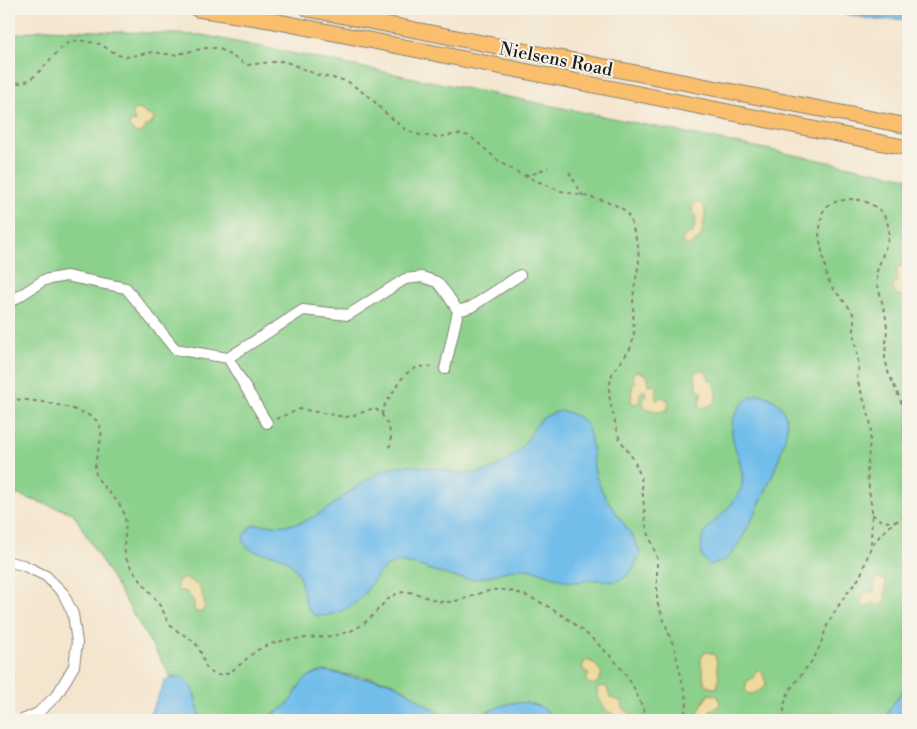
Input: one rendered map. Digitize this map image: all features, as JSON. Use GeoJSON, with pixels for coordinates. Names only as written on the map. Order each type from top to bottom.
{"type":"FeatureCollection","features":[{"type":"Feature","properties":{"kind":"main road","name":"Nielsens Road"},"geometry":{"type":"LineString","coordinates":[[197,9],[269,20],[908,148]]}},
{"type":"Feature","properties":{"kind":"main road","name":"Nielsens Road"},"geometry":{"type":"LineString","coordinates":[[308,9],[908,126]]}},
{"type":"Feature","properties":{"kind":"street"},"geometry":{"type":"LineString","coordinates":[[458,311],[471,307],[520,275]]}},
{"type":"Feature","properties":{"kind":"street"},"geometry":{"type":"LineString","coordinates":[[9,303],[44,280],[66,276],[126,288],[175,349],[228,358],[302,310],[348,315],[405,279],[422,277],[437,282],[458,311],[445,369]]}},
{"type":"Feature","properties":{"kind":"street"},"geometry":{"type":"LineString","coordinates":[[228,358],[267,423]]}},
{"type":"Feature","properties":{"kind":"street"},"geometry":{"type":"LineString","coordinates":[[9,562],[23,565],[46,576],[64,593],[73,614],[77,642],[74,666],[57,695],[38,713],[22,720]]}},
{"type":"Feature","properties":{"kind":"path"},"geometry":{"type":"LineString","coordinates":[[9,82],[20,83],[29,80],[61,48],[68,43],[78,40],[100,44],[118,55],[126,57],[153,52],[173,55],[206,48],[218,48],[246,65],[281,61],[318,75],[347,80],[359,88],[406,130],[420,135],[436,137],[460,134],[470,136],[501,163],[523,176],[561,191],[612,203],[624,210],[630,218],[638,246],[639,263],[633,303],[634,337],[630,349],[612,374],[609,388],[610,402],[619,438],[634,460],[641,477],[646,526],[657,558],[657,602],[675,650],[687,703],[683,720]]}},
{"type":"Feature","properties":{"kind":"path"},"geometry":{"type":"LineString","coordinates":[[523,176],[531,175],[548,167]]}},
{"type":"Feature","properties":{"kind":"path"},"geometry":{"type":"LineString","coordinates":[[569,172],[584,196]]}},
{"type":"Feature","properties":{"kind":"path"},"geometry":{"type":"LineString","coordinates":[[871,547],[871,493],[867,473],[871,428],[870,418],[857,379],[859,366],[854,336],[854,317],[852,311],[832,287],[827,277],[819,236],[822,213],[828,205],[838,201],[850,199],[871,204],[881,211],[887,221],[888,240],[877,271],[877,282],[886,318],[885,357],[888,372],[908,416]]}},
{"type":"Feature","properties":{"kind":"path"},"geometry":{"type":"LineString","coordinates":[[382,415],[385,403],[407,372],[416,367],[425,366],[445,369]]}},
{"type":"Feature","properties":{"kind":"path"},"geometry":{"type":"LineString","coordinates":[[9,400],[28,399],[60,406],[91,416],[99,424],[101,434],[96,459],[96,472],[102,484],[122,509],[126,520],[124,547],[127,559],[162,609],[169,623],[195,643],[201,652],[206,668],[213,674],[223,676],[232,672],[249,655],[260,648],[277,642],[344,634],[358,628],[368,621],[391,597],[400,593],[408,592],[443,602],[459,601],[502,589],[520,593],[553,608],[595,643],[630,681],[648,720]]}},
{"type":"Feature","properties":{"kind":"path"},"geometry":{"type":"LineString","coordinates":[[267,423],[300,410],[345,417],[374,408],[382,415],[388,428],[391,442],[390,446],[385,447]]}},
{"type":"Feature","properties":{"kind":"path"},"geometry":{"type":"LineString","coordinates":[[872,514],[880,521],[887,522],[908,515]]}},
{"type":"Feature","properties":{"kind":"path"},"geometry":{"type":"LineString","coordinates":[[783,720],[785,702],[789,691],[814,658],[835,609],[860,577],[871,547],[882,533],[897,520]]}},
{"type":"Feature","properties":{"kind":"green space"},"geometry":{"type":"Polygon","coordinates":[[[45,29],[202,35],[908,178],[908,720],[556,720],[514,702],[471,716],[460,717],[438,712],[399,686],[388,681],[335,672],[290,701],[281,710],[261,720],[201,720],[193,688],[183,678],[171,677],[73,513],[9,492],[9,36],[45,29]]]}},
{"type":"Feature","properties":{"kind":"sand"},"geometry":{"type":"Polygon","coordinates":[[[136,109],[153,116],[154,119],[151,124],[146,126],[143,132],[138,133],[134,132],[129,125],[131,121],[136,122],[132,115],[136,109]]]}},
{"type":"Feature","properties":{"kind":"sand"},"geometry":{"type":"Polygon","coordinates":[[[697,202],[705,208],[705,217],[701,237],[689,246],[683,244],[682,240],[693,232],[696,219],[692,209],[693,204],[697,202]]]}},
{"type":"Feature","properties":{"kind":"sand"},"geometry":{"type":"Polygon","coordinates":[[[902,265],[908,271],[908,291],[901,296],[896,295],[892,287],[898,280],[896,269],[902,265]]]}},
{"type":"Feature","properties":{"kind":"sand"},"geometry":{"type":"Polygon","coordinates":[[[638,371],[648,376],[648,385],[653,384],[656,386],[656,400],[662,397],[668,400],[667,410],[658,412],[645,408],[643,403],[646,393],[644,390],[640,393],[638,403],[631,402],[632,386],[636,383],[632,376],[634,372],[638,371]]]}},
{"type":"Feature","properties":{"kind":"sand"},"geometry":{"type":"Polygon","coordinates":[[[696,371],[705,371],[709,380],[713,381],[716,395],[713,404],[703,408],[700,407],[699,401],[702,393],[697,387],[694,377],[696,371]]]}},
{"type":"Feature","properties":{"kind":"sand"},"geometry":{"type":"Polygon","coordinates":[[[877,578],[886,580],[885,603],[878,605],[872,603],[864,607],[861,603],[862,596],[867,592],[874,592],[875,580],[877,578]]]}},
{"type":"Feature","properties":{"kind":"sand"},"geometry":{"type":"Polygon","coordinates":[[[181,579],[187,579],[198,585],[203,595],[204,609],[202,612],[196,612],[194,602],[187,592],[177,590],[177,583],[181,579]]]}},
{"type":"Feature","properties":{"kind":"sand"},"geometry":{"type":"Polygon","coordinates":[[[704,653],[714,654],[717,662],[717,688],[706,685],[704,679],[701,659],[704,653]]]}},
{"type":"Feature","properties":{"kind":"sand"},"geometry":{"type":"Polygon","coordinates":[[[587,660],[594,663],[602,673],[599,681],[593,685],[586,680],[589,674],[582,668],[587,660]]]}},
{"type":"Feature","properties":{"kind":"sand"},"geometry":{"type":"Polygon","coordinates":[[[757,670],[762,671],[766,684],[759,691],[749,694],[745,690],[747,681],[752,679],[757,670]]]}},
{"type":"Feature","properties":{"kind":"sand"},"geometry":{"type":"Polygon","coordinates":[[[607,687],[610,698],[621,701],[624,710],[632,714],[633,720],[617,720],[613,714],[606,710],[597,690],[597,688],[607,687]]]}},
{"type":"Feature","properties":{"kind":"sand"},"geometry":{"type":"Polygon","coordinates":[[[709,694],[717,695],[720,701],[719,706],[710,711],[708,720],[696,720],[701,706],[709,694]]]}},
{"type":"Feature","properties":{"kind":"water"},"geometry":{"type":"Polygon","coordinates":[[[820,9],[850,9],[878,15],[908,15],[908,19],[876,20],[820,9]]]}},
{"type":"Feature","properties":{"kind":"water"},"geometry":{"type":"Polygon","coordinates":[[[760,394],[774,400],[781,407],[786,417],[786,434],[782,450],[757,510],[739,543],[725,560],[709,565],[702,557],[701,546],[703,537],[712,524],[730,505],[742,485],[742,470],[732,434],[735,414],[738,408],[748,399],[760,394]]]}},
{"type":"Feature","properties":{"kind":"water"},"geometry":{"type":"Polygon","coordinates":[[[563,411],[579,418],[586,425],[591,439],[594,468],[598,482],[607,500],[640,551],[632,570],[620,580],[569,582],[526,569],[466,579],[448,576],[414,565],[396,563],[389,565],[378,574],[357,602],[338,612],[318,616],[309,610],[299,577],[291,564],[278,556],[252,550],[243,541],[244,535],[252,525],[285,525],[304,521],[326,509],[380,472],[391,468],[416,466],[468,473],[480,473],[493,469],[517,452],[541,420],[554,413],[563,411]]]}},
{"type":"Feature","properties":{"kind":"water"},"geometry":{"type":"Polygon","coordinates":[[[325,671],[391,683],[441,714],[449,716],[475,716],[509,704],[524,703],[544,709],[556,720],[261,720],[282,709],[308,677],[325,671]]]}},
{"type":"Feature","properties":{"kind":"water"},"geometry":{"type":"Polygon","coordinates":[[[171,677],[183,678],[193,688],[201,720],[147,720],[165,681],[171,677]]]}},
{"type":"Feature","properties":{"kind":"water"},"geometry":{"type":"Polygon","coordinates":[[[908,682],[908,720],[886,720],[890,709],[908,682]]]}}]}
